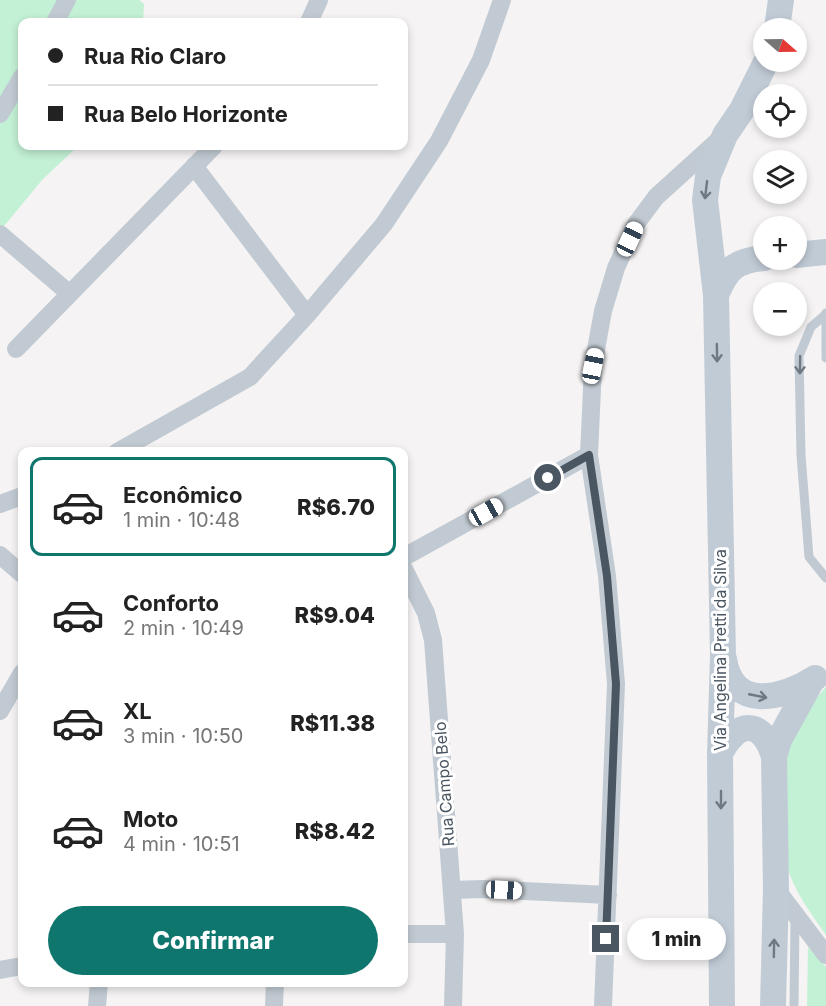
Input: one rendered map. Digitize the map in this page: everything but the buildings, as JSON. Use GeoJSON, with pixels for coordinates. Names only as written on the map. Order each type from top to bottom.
{"type":"FeatureCollection","features":[{"type":"Feature","properties":{"kind":"main road"},"geometry":{"type":"LineString","coordinates":[[778,18],[781,0]]}},
{"type":"Feature","properties":{"kind":"main road","name":"Via Angelina Pretti da Silva"},"geometry":{"type":"LineString","coordinates":[[722,1006],[720,754],[723,656],[716,295],[705,200],[708,176],[725,135],[742,110],[761,72]]}},
{"type":"Feature","properties":{"kind":"main road"},"geometry":{"type":"LineString","coordinates":[[807,254],[826,252]]}},
{"type":"Feature","properties":{"kind":"main road"},"geometry":{"type":"LineString","coordinates":[[716,295],[730,268],[740,262],[753,260]]}},
{"type":"Feature","properties":{"kind":"main road"},"geometry":{"type":"LineString","coordinates":[[723,656],[731,680],[744,692],[753,696],[767,698],[782,695],[819,675]]}},
{"type":"Feature","properties":{"kind":"main road"},"geometry":{"type":"LineString","coordinates":[[773,1006],[776,889],[774,756],[779,740],[819,675]]}},
{"type":"Feature","properties":{"kind":"main road"},"geometry":{"type":"LineString","coordinates":[[720,754],[730,735],[743,729],[752,729],[763,734],[768,740],[774,756]]}},
{"type":"Feature","properties":{"kind":"street"},"geometry":{"type":"LineString","coordinates":[[57,18],[67,0]]}},
{"type":"Feature","properties":{"kind":"street"},"geometry":{"type":"LineString","coordinates":[[311,18],[319,0]]}},
{"type":"Feature","properties":{"kind":"street"},"geometry":{"type":"LineString","coordinates":[[126,447],[250,377],[307,315],[384,224],[439,141],[481,60],[502,0]]}},
{"type":"Feature","properties":{"kind":"street"},"geometry":{"type":"LineString","coordinates":[[0,114],[18,84]]}},
{"type":"Feature","properties":{"kind":"street"},"geometry":{"type":"LineString","coordinates":[[603,1006],[616,684],[607,576],[589,455],[593,366],[603,311],[616,268],[636,224],[656,196],[725,135]]}},
{"type":"Feature","properties":{"kind":"street"},"geometry":{"type":"LineString","coordinates":[[16,349],[210,150]]}},
{"type":"Feature","properties":{"kind":"street"},"geometry":{"type":"LineString","coordinates":[[194,166],[307,315]]}},
{"type":"Feature","properties":{"kind":"street"},"geometry":{"type":"LineString","coordinates":[[0,234],[70,294]]}},
{"type":"Feature","properties":{"kind":"street"},"geometry":{"type":"LineString","coordinates":[[408,555],[589,455]]}},
{"type":"Feature","properties":{"kind":"street"},"geometry":{"type":"LineString","coordinates":[[0,504],[18,497]]}},
{"type":"Feature","properties":{"kind":"street"},"geometry":{"type":"LineString","coordinates":[[0,555],[18,571]]}},
{"type":"Feature","properties":{"kind":"street","name":"Rua Campo Belo"},"geometry":{"type":"LineString","coordinates":[[408,577],[426,613],[433,640],[455,934],[453,1006]]}},
{"type":"Feature","properties":{"kind":"street"},"geometry":{"type":"LineString","coordinates":[[0,711],[18,681]]}},
{"type":"Feature","properties":{"kind":"street"},"geometry":{"type":"LineString","coordinates":[[452,890],[483,889],[609,895]]}},
{"type":"Feature","properties":{"kind":"street"},"geometry":{"type":"LineString","coordinates":[[776,889],[826,956]]}},
{"type":"Feature","properties":{"kind":"street"},"geometry":{"type":"LineString","coordinates":[[408,934],[455,934]]}},
{"type":"Feature","properties":{"kind":"street"},"geometry":{"type":"LineString","coordinates":[[0,970],[18,967]]}},
{"type":"Feature","properties":{"kind":"street"},"geometry":{"type":"LineString","coordinates":[[97,1006],[99,987]]}},
{"type":"Feature","properties":{"kind":"street"},"geometry":{"type":"LineString","coordinates":[[274,987],[274,1006]]}},
{"type":"Feature","properties":{"kind":"lane"},"geometry":{"type":"LineString","coordinates":[[826,314],[826,358]]}},
{"type":"Feature","properties":{"kind":"lane"},"geometry":{"type":"LineString","coordinates":[[826,314],[811,327],[799,356],[801,455],[809,557],[826,578]]}},
{"type":"Feature","properties":{"kind":"lane"},"geometry":{"type":"LineString","coordinates":[[794,1006],[795,914]]}},
{"type":"Feature","properties":{"kind":"green space"},"geometry":{"type":"Polygon","coordinates":[[[0,0],[139,0],[144,4],[143,18],[18,18],[18,150],[74,150],[42,180],[0,231],[0,0]]]}},
{"type":"Feature","properties":{"kind":"green space"},"geometry":{"type":"Polygon","coordinates":[[[826,687],[826,935],[799,894],[787,867],[785,761],[791,742],[815,700],[826,687]]]}},
{"type":"Feature","properties":{"kind":"green space"},"geometry":{"type":"Polygon","coordinates":[[[808,947],[826,967],[826,1006],[807,1006],[808,947]]]}},
{"type":"Feature","properties":{"kind":"route"},"geometry":{"type":"LineString","coordinates":[[548,478],[589,455],[607,576],[616,684],[606,939]]}}]}
